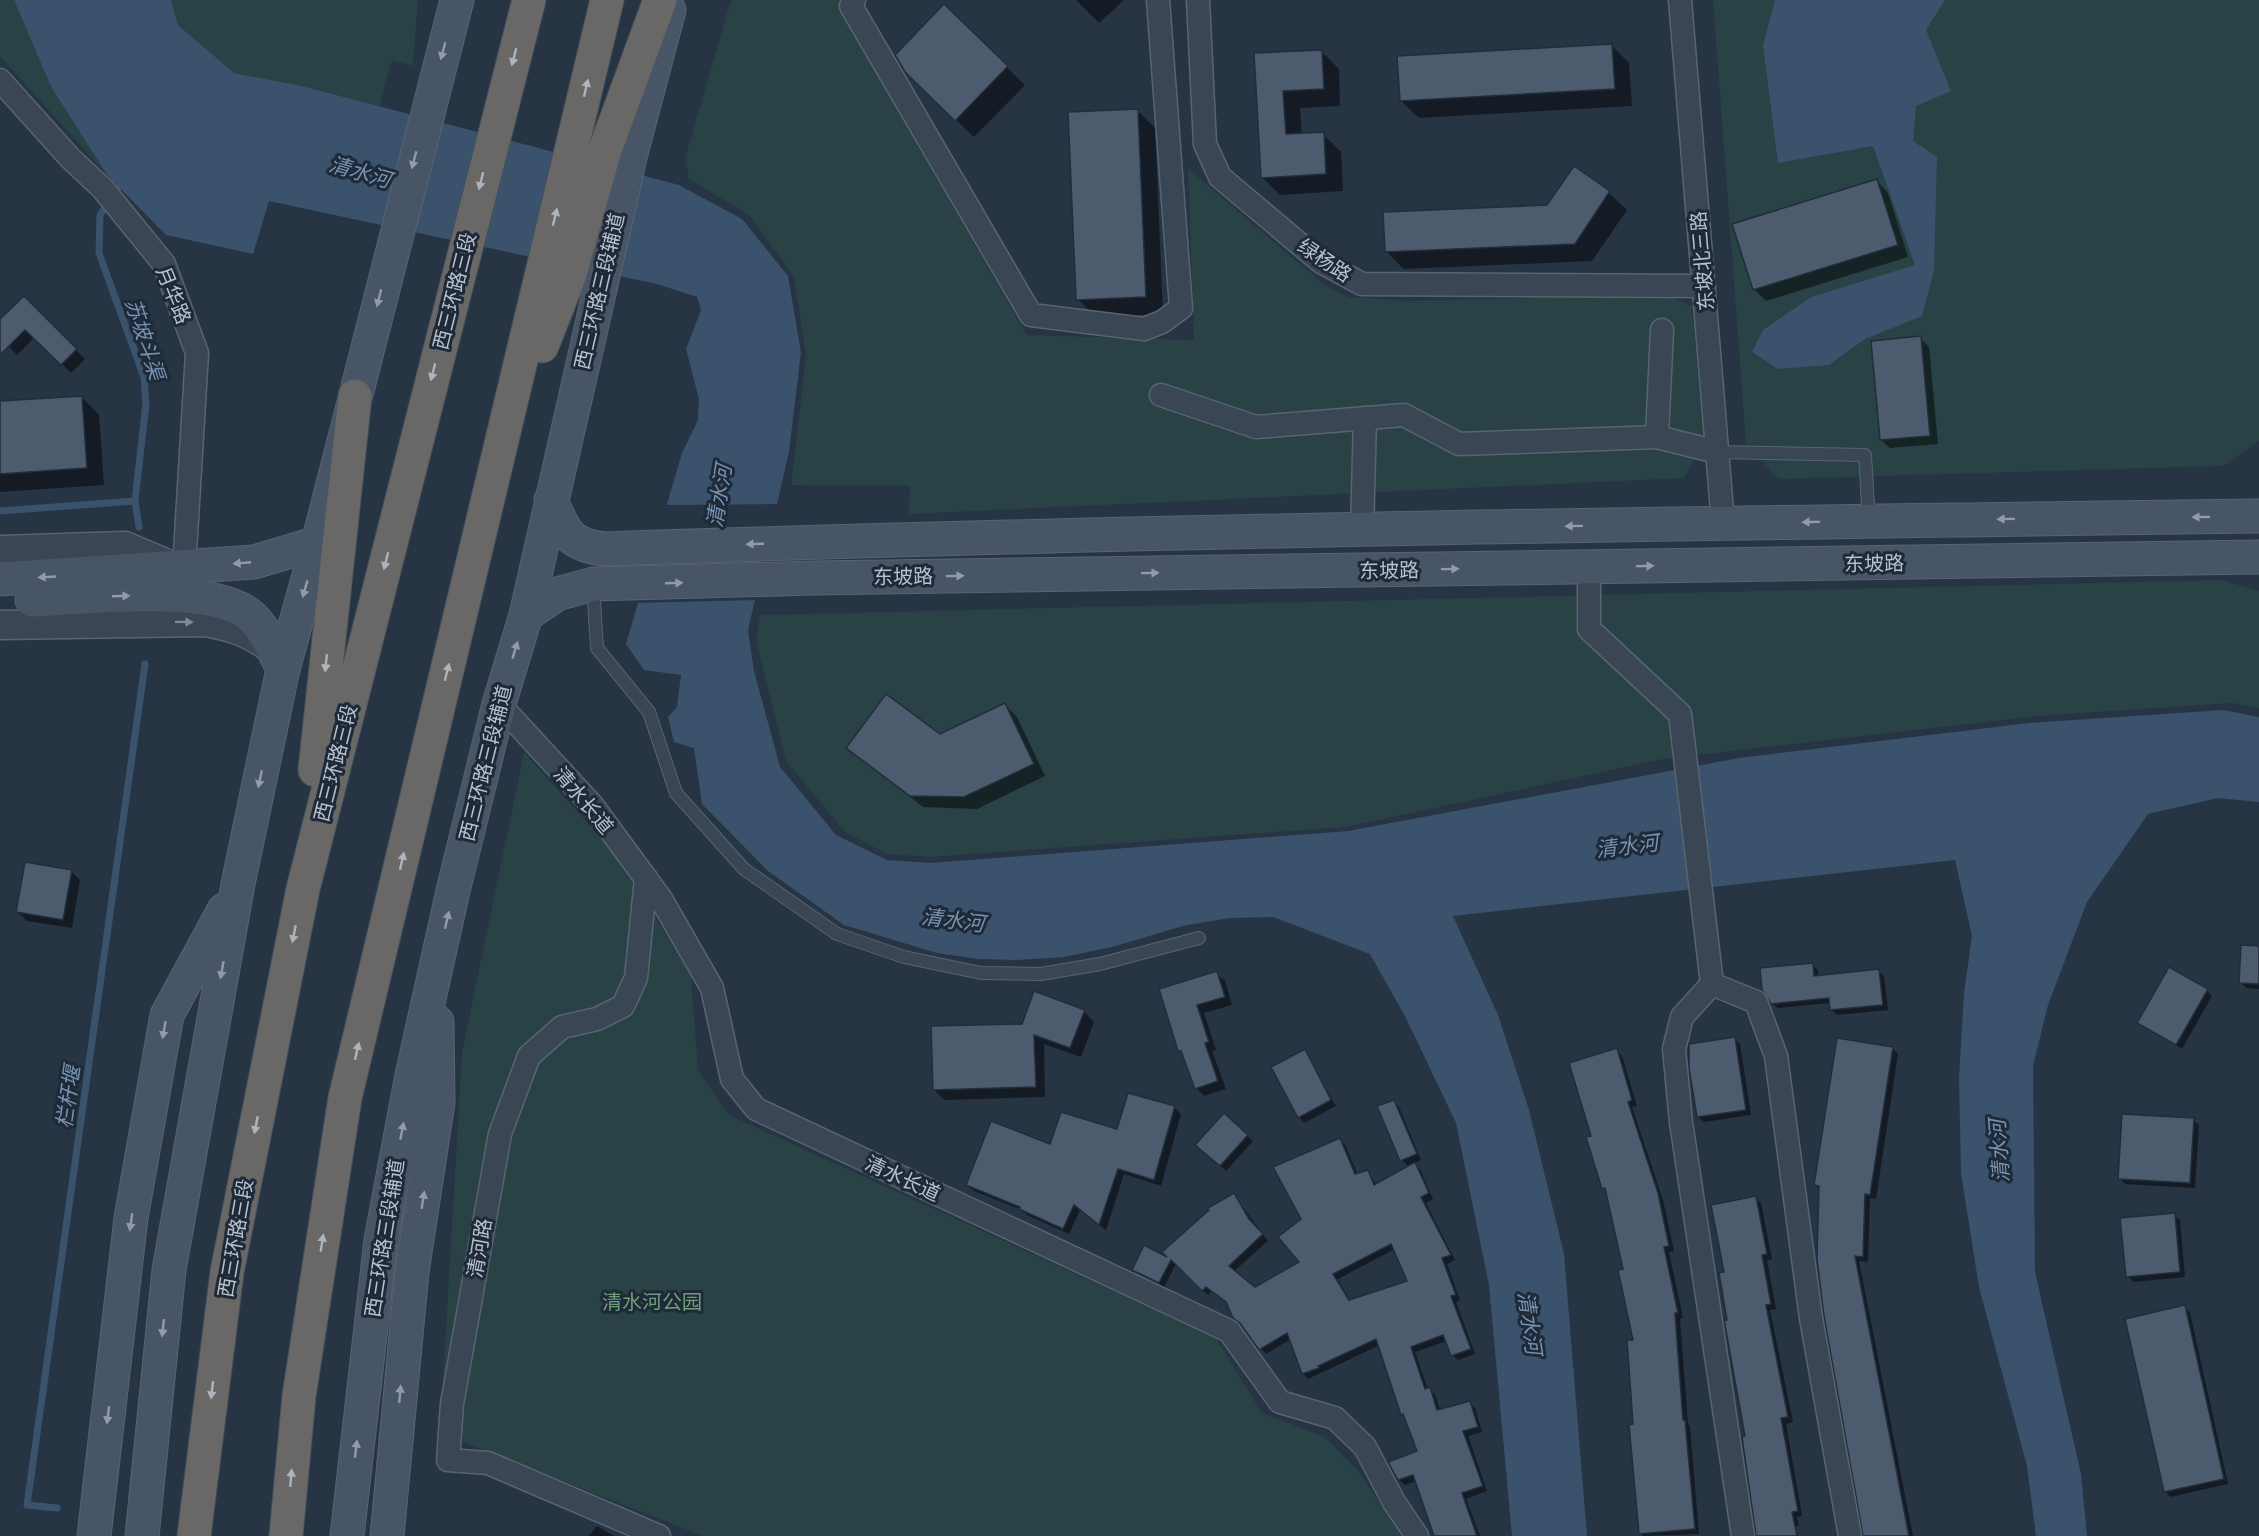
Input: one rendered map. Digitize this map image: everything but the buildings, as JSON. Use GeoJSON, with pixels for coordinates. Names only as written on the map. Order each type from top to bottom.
{"type":"FeatureCollection","features":[{"type":"Feature","properties":{"kind":"highway","name":"西三环路三段"},"geometry":{"type":"LineString","coordinates":[[194,1536],[224,1290],[303,889],[495,125],[529,0]]}},
{"type":"Feature","properties":{"kind":"highway"},"geometry":{"type":"LineString","coordinates":[[603,151],[607,0]]}},
{"type":"Feature","properties":{"kind":"highway"},"geometry":{"type":"LineString","coordinates":[[286,1536],[298,1396],[345,1098],[500,451],[555,275],[660,0]]}},
{"type":"Feature","properties":{"kind":"highway"},"geometry":{"type":"LineString","coordinates":[[303,889],[355,396]]}},
{"type":"Feature","properties":{"kind":"main road"},"geometry":{"type":"LineString","coordinates":[[142,1536],[169,1270],[278,660],[318,543],[393,242],[457,0]]}},
{"type":"Feature","properties":{"kind":"main road","name":"西三环路三段辅道"},"geometry":{"type":"LineString","coordinates":[[348,1522],[381,1240],[412,1076],[499,704],[526,615],[601,285],[603,151],[672,0]]}},
{"type":"Feature","properties":{"kind":"main road","name":"东坡路"},"geometry":{"type":"LineString","coordinates":[[551,500],[563,528],[574,540],[588,548],[606,549],[813,542],[1723,523],[2259,516]]}},
{"type":"Feature","properties":{"kind":"main road"},"geometry":{"type":"LineString","coordinates":[[0,579],[181,569],[254,562],[318,543]]}},
{"type":"Feature","properties":{"kind":"main road"},"geometry":{"type":"LineString","coordinates":[[604,584],[606,549]]}},
{"type":"Feature","properties":{"kind":"main road","name":"东坡路"},"geometry":{"type":"LineString","coordinates":[[526,615],[557,594],[604,584],[813,578],[2259,557]]}},
{"type":"Feature","properties":{"kind":"main road"},"geometry":{"type":"LineString","coordinates":[[0,601],[177,594],[218,601],[252,616],[278,660]]}},
{"type":"Feature","properties":{"kind":"main road"},"geometry":{"type":"LineString","coordinates":[[94,1536],[131,1218],[167,1015],[238,884]]}},
{"type":"Feature","properties":{"kind":"main road"},"geometry":{"type":"LineString","coordinates":[[387,1536],[412,1272],[438,1102],[436,970]]}},
{"type":"Feature","properties":{"kind":"street"},"geometry":{"type":"LineString","coordinates":[[854,0],[851,6],[1031,315],[1144,329],[1162,322],[1181,308],[1158,0]]}},
{"type":"Feature","properties":{"kind":"street","name":"绿杨路"},"geometry":{"type":"LineString","coordinates":[[1198,0],[1205,144],[1216,169],[1220,177],[1321,262],[1362,284],[1704,286]]}},
{"type":"Feature","properties":{"kind":"street","name":"东坡北三路"},"geometry":{"type":"LineString","coordinates":[[1680,0],[1723,523]]}},
{"type":"Feature","properties":{"kind":"street","name":"月华路"},"geometry":{"type":"LineString","coordinates":[[0,80],[70,158],[103,189],[164,264],[197,353],[181,569]]}},
{"type":"Feature","properties":{"kind":"street"},"geometry":{"type":"LineString","coordinates":[[1657,437],[1662,330]]}},
{"type":"Feature","properties":{"kind":"street"},"geometry":{"type":"LineString","coordinates":[[1161,395],[1256,428],[1404,415],[1459,444],[1657,437],[1717,452]]}},
{"type":"Feature","properties":{"kind":"street"},"geometry":{"type":"LineString","coordinates":[[1362,531],[1365,418]]}},
{"type":"Feature","properties":{"kind":"street"},"geometry":{"type":"LineString","coordinates":[[0,550],[125,546],[181,569]]}},
{"type":"Feature","properties":{"kind":"street"},"geometry":{"type":"LineString","coordinates":[[1589,567],[1589,628],[1680,714],[1712,984],[1682,1017],[1674,1049],[1683,1134],[1743,1536]]}},
{"type":"Feature","properties":{"kind":"street"},"geometry":{"type":"LineString","coordinates":[[0,625],[205,622],[234,627],[257,637],[278,660]]}},
{"type":"Feature","properties":{"kind":"street","name":"清水长道"},"geometry":{"type":"LineString","coordinates":[[499,704],[592,805],[662,899],[712,988],[732,1079],[756,1109],[1229,1331],[1280,1402],[1335,1418],[1365,1447],[1394,1502],[1417,1536]]}},
{"type":"Feature","properties":{"kind":"street","name":"清河路"},"geometry":{"type":"LineString","coordinates":[[646,878],[636,978],[623,1006],[597,1019],[562,1027],[529,1056],[500,1134],[452,1404],[448,1460],[488,1463],[659,1536]]}},
{"type":"Feature","properties":{"kind":"street"},"geometry":{"type":"LineString","coordinates":[[1712,984],[1756,1002],[1776,1056],[1811,1318],[1850,1536]]}},
{"type":"Feature","properties":{"kind":"lane"},"geometry":{"type":"LineString","coordinates":[[1717,452],[1865,455],[1869,521]]}},
{"type":"Feature","properties":{"kind":"lane"},"geometry":{"type":"LineString","coordinates":[[604,584],[597,648],[649,712],[676,793],[744,869],[837,934],[904,957],[981,973],[1041,974],[1100,964],[1199,938]]}},
{"type":"Feature","properties":{"kind":"green space"},"geometry":{"type":"Polygon","coordinates":[[[0,0],[14,0],[51,87],[108,176],[0,56],[0,0]]]}},
{"type":"Feature","properties":{"kind":"green space"},"geometry":{"type":"Polygon","coordinates":[[[171,0],[418,0],[413,66],[392,60],[379,106],[302,86],[234,73],[178,25],[171,0]]]}},
{"type":"Feature","properties":{"kind":"green space"},"geometry":{"type":"Polygon","coordinates":[[[731,0],[843,0],[839,9],[1027,335],[1194,340],[1188,169],[1325,285],[1348,297],[1410,301],[1666,295],[1692,306],[1704,442],[1684,478],[909,514],[910,486],[791,485],[806,356],[794,277],[749,215],[689,179],[685,158],[731,0]]]}},
{"type":"Feature","properties":{"kind":"green space"},"geometry":{"type":"Polygon","coordinates":[[[1713,0],[2259,0],[2259,441],[2223,466],[1779,479],[1746,444],[1713,0]]]}},
{"type":"Feature","properties":{"kind":"green space"},"geometry":{"type":"Polygon","coordinates":[[[2221,580],[2259,591],[2259,708],[2233,703],[2038,716],[1663,759],[1346,827],[930,857],[887,854],[845,832],[786,761],[756,639],[760,615],[2221,580]]]}},
{"type":"Feature","properties":{"kind":"green space","name":"清水河公园"},"geometry":{"type":"Polygon","coordinates":[[[524,752],[616,854],[691,975],[698,1070],[729,1115],[1216,1338],[1262,1413],[1325,1437],[1358,1471],[1402,1536],[703,1536],[440,1433],[462,1052],[524,752]]]}},
{"type":"Feature","properties":{"kind":"water","name":"清水河"},"geometry":{"type":"Polygon","coordinates":[[[14,0],[171,0],[178,25],[234,73],[302,86],[679,185],[742,219],[788,276],[801,352],[789,452],[748,630],[754,671],[780,767],[836,835],[887,860],[930,863],[1348,831],[1739,758],[2029,723],[2223,710],[2259,717],[2259,802],[2218,798],[2148,814],[2087,902],[2048,1005],[2033,1066],[2035,1272],[2081,1474],[2087,1536],[2036,1536],[2027,1466],[1979,1287],[1961,1173],[1959,1078],[1964,993],[1972,936],[1955,860],[1453,916],[1498,1015],[1529,1110],[1564,1254],[1587,1536],[1512,1536],[1489,1285],[1456,1123],[1406,1018],[1370,954],[1273,917],[1229,918],[1183,926],[1112,947],[1064,957],[1017,960],[978,959],[937,953],[844,925],[768,871],[702,804],[694,748],[674,742],[668,717],[677,707],[681,675],[644,670],[626,644],[682,453],[698,420],[699,399],[686,349],[701,310],[697,297],[657,284],[269,201],[253,254],[166,235],[108,176],[51,87],[14,0]]]}},
{"type":"Feature","properties":{"kind":"water"},"geometry":{"type":"Polygon","coordinates":[[[1775,0],[1945,0],[1926,30],[1951,91],[1916,106],[1913,141],[1937,157],[1934,271],[1922,316],[1865,339],[1829,365],[1778,369],[1752,352],[1763,330],[1811,297],[1915,265],[1873,146],[1778,163],[1763,45],[1775,0]]]}},
{"type":"Feature","properties":{"kind":"pier"},"geometry":{"type":"Polygon","coordinates":[[[780,504],[758,600],[635,603],[664,505],[780,504]]]}},
{"type":"Feature","properties":{"kind":"waterway","name":"苏坡斗渠"},"geometry":{"type":"LineString","coordinates":[[0,511],[135,501],[146,403],[144,377],[99,253],[100,215],[123,181]]}},
{"type":"Feature","properties":{"kind":"waterway","name":"栏杆堰"},"geometry":{"type":"LineString","coordinates":[[135,501],[139,527]]}},
{"type":"Feature","properties":{"kind":"waterway","name":"栏杆堰"},"geometry":{"type":"LineString","coordinates":[[57,1508],[27,1505],[145,664]]}}]}
